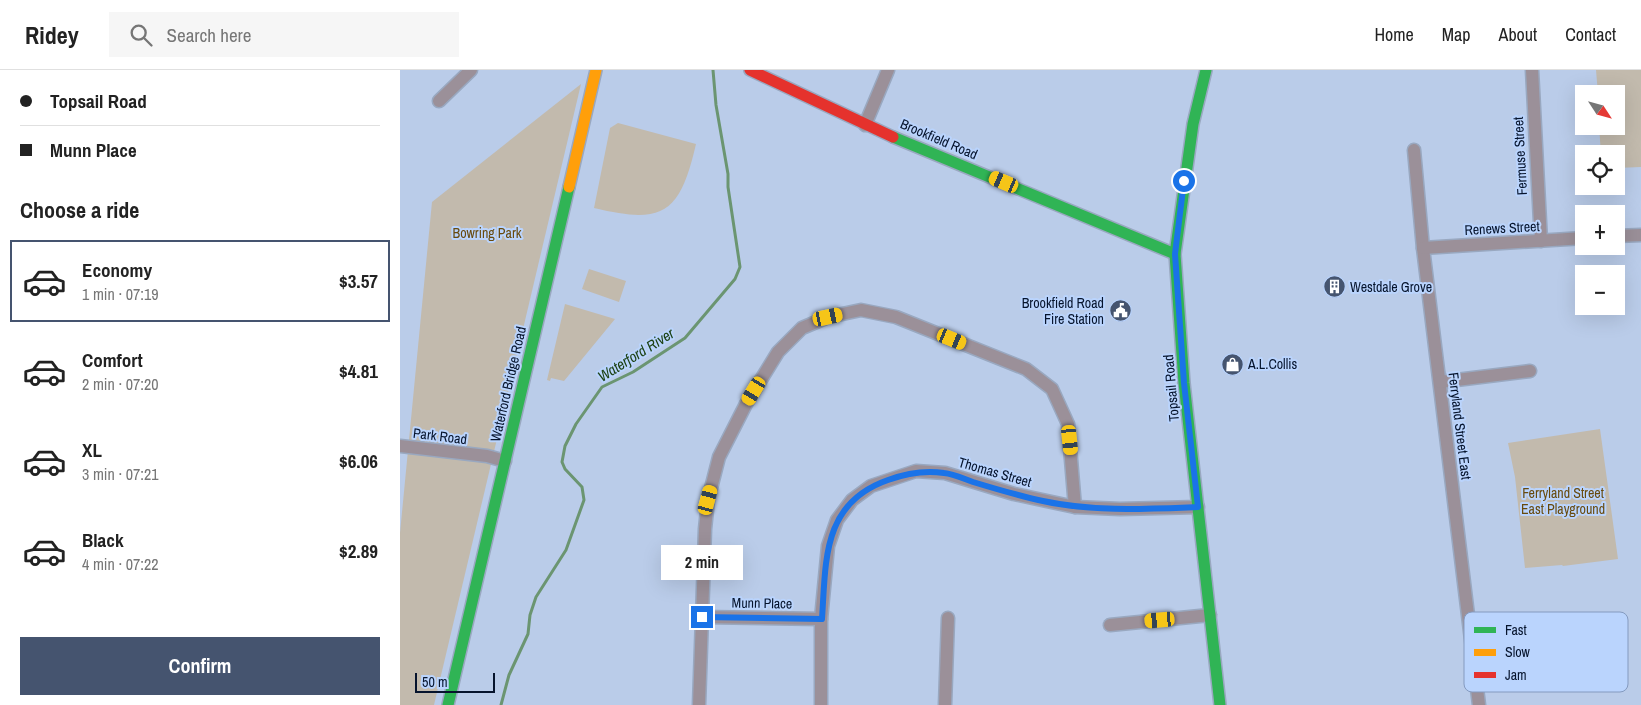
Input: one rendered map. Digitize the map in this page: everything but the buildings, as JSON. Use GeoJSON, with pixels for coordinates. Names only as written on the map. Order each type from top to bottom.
{"type":"FeatureCollection","features":[{"type":"Feature","properties":{"kind":"main road","name":"Waterford Bridge Road"},"geometry":{"type":"LineString","coordinates":[[448,705],[596,70]]}},
{"type":"Feature","properties":{"kind":"main road"},"geometry":{"type":"LineString","coordinates":[[591,96],[606,70]]}},
{"type":"Feature","properties":{"kind":"main road","name":"Brookfield Road"},"geometry":{"type":"LineString","coordinates":[[750,70],[865,125],[1175,254]]}},
{"type":"Feature","properties":{"kind":"main road","name":"Topsail Road"},"geometry":{"type":"LineString","coordinates":[[1206,70],[1193,124],[1175,254],[1184,383],[1220,705]]}},
{"type":"Feature","properties":{"kind":"street"},"geometry":{"type":"LineString","coordinates":[[439,101],[471,70]]}},
{"type":"Feature","properties":{"kind":"street"},"geometry":{"type":"LineString","coordinates":[[865,125],[888,70]]}},
{"type":"Feature","properties":{"kind":"street","name":"Fermuse Street"},"geometry":{"type":"LineString","coordinates":[[1532,70],[1541,241]]}},
{"type":"Feature","properties":{"kind":"street","name":"Ferryland Street East"},"geometry":{"type":"LineString","coordinates":[[1414,150],[1423,248],[1469,612]]}},
{"type":"Feature","properties":{"kind":"street"},"geometry":{"type":"LineString","coordinates":[[1625,235],[1641,234]]}},
{"type":"Feature","properties":{"kind":"street","name":"Renews Street"},"geometry":{"type":"LineString","coordinates":[[1423,248],[1575,239]]}},
{"type":"Feature","properties":{"kind":"street"},"geometry":{"type":"LineString","coordinates":[[700,705],[708,500],[719,457],[746,404],[778,352],[802,328],[828,317],[861,310],[896,317],[1026,369],[1052,389],[1068,424],[1075,507]]}},
{"type":"Feature","properties":{"kind":"street"},"geometry":{"type":"LineString","coordinates":[[1440,382],[1530,371]]}},
{"type":"Feature","properties":{"kind":"street","name":"Park Road"},"geometry":{"type":"LineString","coordinates":[[400,446],[487,456],[505,461]]}},
{"type":"Feature","properties":{"kind":"street","name":"Thomas Street"},"geometry":{"type":"LineString","coordinates":[[821,705],[822,619],[828,546],[837,520],[852,500],[872,486],[916,471],[945,473],[1014,494],[1075,507],[1120,509],[1198,507]]}},
{"type":"Feature","properties":{"kind":"street"},"geometry":{"type":"LineString","coordinates":[[1110,625],[1210,615]]}},
{"type":"Feature","properties":{"kind":"street","name":"Munn Place"},"geometry":{"type":"LineString","coordinates":[[702,617],[822,619]]}},
{"type":"Feature","properties":{"kind":"street"},"geometry":{"type":"LineString","coordinates":[[945,705],[948,618]]}},
{"type":"Feature","properties":{"kind":"street","name":"Ferryland Street East"},"geometry":{"type":"LineString","coordinates":[[1478,692],[1479,705]]}},
{"type":"Feature","properties":{"kind":"green space"},"geometry":{"type":"Polygon","coordinates":[[[1596,70],[1641,70],[1641,167],[1625,168],[1625,145],[1600,145],[1600,135],[1625,135],[1625,85],[1597,85],[1596,70]]]}},
{"type":"Feature","properties":{"kind":"green space","name":"Bowring Park"},"geometry":{"type":"Polygon","coordinates":[[[581,84],[434,705],[400,705],[400,533],[432,202],[581,84]]]}},
{"type":"Feature","properties":{"kind":"green space"},"geometry":{"type":"Polygon","coordinates":[[[618,123],[696,144],[683,186],[675,199],[665,208],[653,213],[637,215],[594,208],[610,128],[618,123]]]}},
{"type":"Feature","properties":{"kind":"green space"},"geometry":{"type":"Polygon","coordinates":[[[589,269],[626,281],[619,302],[582,289],[589,269]]]}},
{"type":"Feature","properties":{"kind":"green space"},"geometry":{"type":"Polygon","coordinates":[[[565,304],[615,319],[564,381],[551,378],[550,381],[547,380],[565,304]]]}},
{"type":"Feature","properties":{"kind":"green space","name":"Ferryland Street East Playground"},"geometry":{"type":"Polygon","coordinates":[[[1600,429],[1618,559],[1563,566],[1525,568],[1515,477],[1508,443],[1600,429]]]}},
{"type":"Feature","properties":{"kind":"waterway","name":"Waterford River"},"geometry":{"type":"LineString","coordinates":[[501,705],[509,675],[528,634],[530,615],[536,597],[566,550],[584,500],[582,487],[565,469],[562,462],[565,446],[576,424],[602,387],[633,372],[685,338],[735,279],[740,267],[728,187],[728,174],[716,105],[713,70]]}},
{"type":"Feature","properties":{"kind":"traffic: fast"},"geometry":{"type":"LineString","coordinates":[[1206,70],[1193,124],[1175,254],[1184,383],[1220,705]]}},
{"type":"Feature","properties":{"kind":"traffic: fast"},"geometry":{"type":"LineString","coordinates":[[893,137],[1175,254]]}},
{"type":"Feature","properties":{"kind":"traffic: fast"},"geometry":{"type":"LineString","coordinates":[[448,705],[569,187]]}},
{"type":"Feature","properties":{"kind":"traffic: slow"},"geometry":{"type":"LineString","coordinates":[[569,187],[596,70]]}},
{"type":"Feature","properties":{"kind":"traffic: jam"},"geometry":{"type":"LineString","coordinates":[[750,70],[893,137]]}},
{"type":"Feature","properties":{"kind":"place","name":"Westdale Grove"},"geometry":{"type":"Point","coordinates":[1334,287]}},
{"type":"Feature","properties":{"kind":"place","name":"Brookfield Road Fire Station"},"geometry":{"type":"Point","coordinates":[1120,311]}},
{"type":"Feature","properties":{"kind":"place","name":"A.L.Collis"},"geometry":{"type":"Point","coordinates":[1232,364]}},
{"type":"Feature","properties":{"kind":"route"},"geometry":{"type":"LineString","coordinates":[[702,617],[822,619],[828,546],[837,520],[852,500],[872,486],[916,471],[945,473],[1014,494],[1075,507],[1120,509],[1198,507],[1184,383],[1175,254],[1184,181]]}}]}
